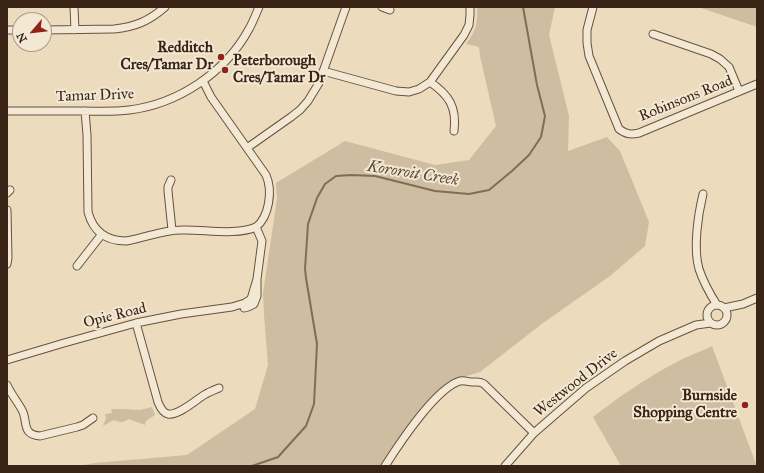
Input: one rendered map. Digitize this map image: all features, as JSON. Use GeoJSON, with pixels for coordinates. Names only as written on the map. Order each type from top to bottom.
{"type":"FeatureCollection","features":[{"type":"Feature","properties":{"kind":"street"},"geometry":{"type":"LineString","coordinates":[[74,7],[75,30]]}},
{"type":"Feature","properties":{"kind":"street"},"geometry":{"type":"LineString","coordinates":[[52,30],[124,28],[144,22],[164,7]]}},
{"type":"Feature","properties":{"kind":"street","name":"Tamar Drive"},"geometry":{"type":"LineString","coordinates":[[7,111],[130,110],[150,106],[180,95],[201,82],[221,66],[237,48],[249,29],[259,7]]}},
{"type":"Feature","properties":{"kind":"street"},"geometry":{"type":"LineString","coordinates":[[247,148],[282,125],[308,101],[323,71],[346,7]]}},
{"type":"Feature","properties":{"kind":"street"},"geometry":{"type":"LineString","coordinates":[[382,7],[390,10]]}},
{"type":"Feature","properties":{"kind":"street"},"geometry":{"type":"LineString","coordinates":[[323,71],[403,92],[419,89],[430,82],[467,30],[470,20],[470,7]]}},
{"type":"Feature","properties":{"kind":"street","name":"Robinsons Road"},"geometry":{"type":"LineString","coordinates":[[593,7],[587,30],[589,56],[619,129],[625,133],[631,135],[638,133],[757,84]]}},
{"type":"Feature","properties":{"kind":"street"},"geometry":{"type":"LineString","coordinates":[[653,34],[720,59],[728,68],[739,91]]}},
{"type":"Feature","properties":{"kind":"street"},"geometry":{"type":"LineString","coordinates":[[87,111],[88,212],[92,224],[102,234],[113,240],[126,241],[172,230],[240,232],[250,230],[262,221],[266,212],[270,187],[266,175],[201,82]]}},
{"type":"Feature","properties":{"kind":"street"},"geometry":{"type":"LineString","coordinates":[[430,82],[443,92],[448,99],[454,116],[454,131]]}},
{"type":"Feature","properties":{"kind":"street"},"geometry":{"type":"LineString","coordinates":[[170,180],[168,191],[172,230]]}},
{"type":"Feature","properties":{"kind":"street"},"geometry":{"type":"LineString","coordinates":[[703,194],[700,206],[697,251],[699,268],[715,309],[709,321],[716,326],[721,325],[726,320],[728,315],[743,304],[757,298]]}},
{"type":"Feature","properties":{"kind":"street"},"geometry":{"type":"LineString","coordinates":[[7,210],[7,264]]}},
{"type":"Feature","properties":{"kind":"street","name":"Opie Road"},"geometry":{"type":"LineString","coordinates":[[7,360],[51,346],[136,323],[180,314],[249,304],[257,279],[262,241],[256,227]]}},
{"type":"Feature","properties":{"kind":"street"},"geometry":{"type":"LineString","coordinates":[[77,266],[102,234]]}},
{"type":"Feature","properties":{"kind":"street"},"geometry":{"type":"LineString","coordinates":[[715,309],[743,304]]}},
{"type":"Feature","properties":{"kind":"street"},"geometry":{"type":"LineString","coordinates":[[715,309],[726,310],[728,315]]}},
{"type":"Feature","properties":{"kind":"street","name":"Westwood Drive"},"geometry":{"type":"LineString","coordinates":[[696,325],[715,309]]}},
{"type":"Feature","properties":{"kind":"street"},"geometry":{"type":"LineString","coordinates":[[136,323],[158,402],[164,412],[170,414],[179,412],[206,394],[219,388]]}},
{"type":"Feature","properties":{"kind":"street","name":"Westwood Drive"},"geometry":{"type":"LineString","coordinates":[[505,466],[534,433],[586,388],[625,360],[659,341],[696,325],[711,323]]}},
{"type":"Feature","properties":{"kind":"street"},"geometry":{"type":"LineString","coordinates":[[385,466],[413,426],[437,397],[454,384],[462,381],[481,382],[484,384],[534,433]]}},
{"type":"Feature","properties":{"kind":"street"},"geometry":{"type":"LineString","coordinates":[[7,385],[11,394],[24,413],[28,430],[36,436],[77,427],[93,418]]}},
{"type":"Feature","properties":{"kind":"shaded area"},"geometry":{"type":"Polygon","coordinates":[[[477,7],[555,7],[549,35],[569,116],[568,151],[607,137],[620,151],[649,222],[645,246],[610,276],[543,323],[480,372],[460,378],[442,387],[420,412],[381,466],[78,466],[95,463],[187,455],[255,409],[268,365],[263,293],[277,199],[276,183],[345,141],[435,165],[469,160],[496,126],[479,47],[466,44],[476,27],[477,7]]]}},
{"type":"Feature","properties":{"kind":"shaded area"},"geometry":{"type":"Polygon","coordinates":[[[698,7],[757,7],[757,27],[698,7]]]}},
{"type":"Feature","properties":{"kind":"shaded area"},"geometry":{"type":"Polygon","coordinates":[[[712,346],[756,466],[621,466],[593,417],[654,375],[712,346]]]}},
{"type":"Feature","properties":{"kind":"shaded area"},"geometry":{"type":"Polygon","coordinates":[[[152,407],[155,415],[146,421],[145,425],[129,419],[122,422],[114,420],[103,426],[106,418],[105,414],[112,413],[111,409],[140,410],[152,407]]]}},
{"type":"Feature","properties":{"kind":"waterway","name":"Kororoit Creek"},"geometry":{"type":"LineString","coordinates":[[252,466],[278,457],[306,426],[314,404],[317,344],[305,269],[308,224],[317,198],[325,184],[336,176],[351,175],[375,176],[435,191],[469,194],[489,190],[529,155],[541,137],[545,116],[537,85],[523,7]]}},
{"type":"Feature","properties":{"kind":"place","name":"Redditch Cres/Tamar Dr"},"geometry":{"type":"Point","coordinates":[221,57]}},
{"type":"Feature","properties":{"kind":"place","name":"Peterborough Cres/Tamar Dr"},"geometry":{"type":"Point","coordinates":[225,70]}},
{"type":"Feature","properties":{"kind":"place","name":"Burnside Shopping Centre"},"geometry":{"type":"Point","coordinates":[745,405]}}]}
